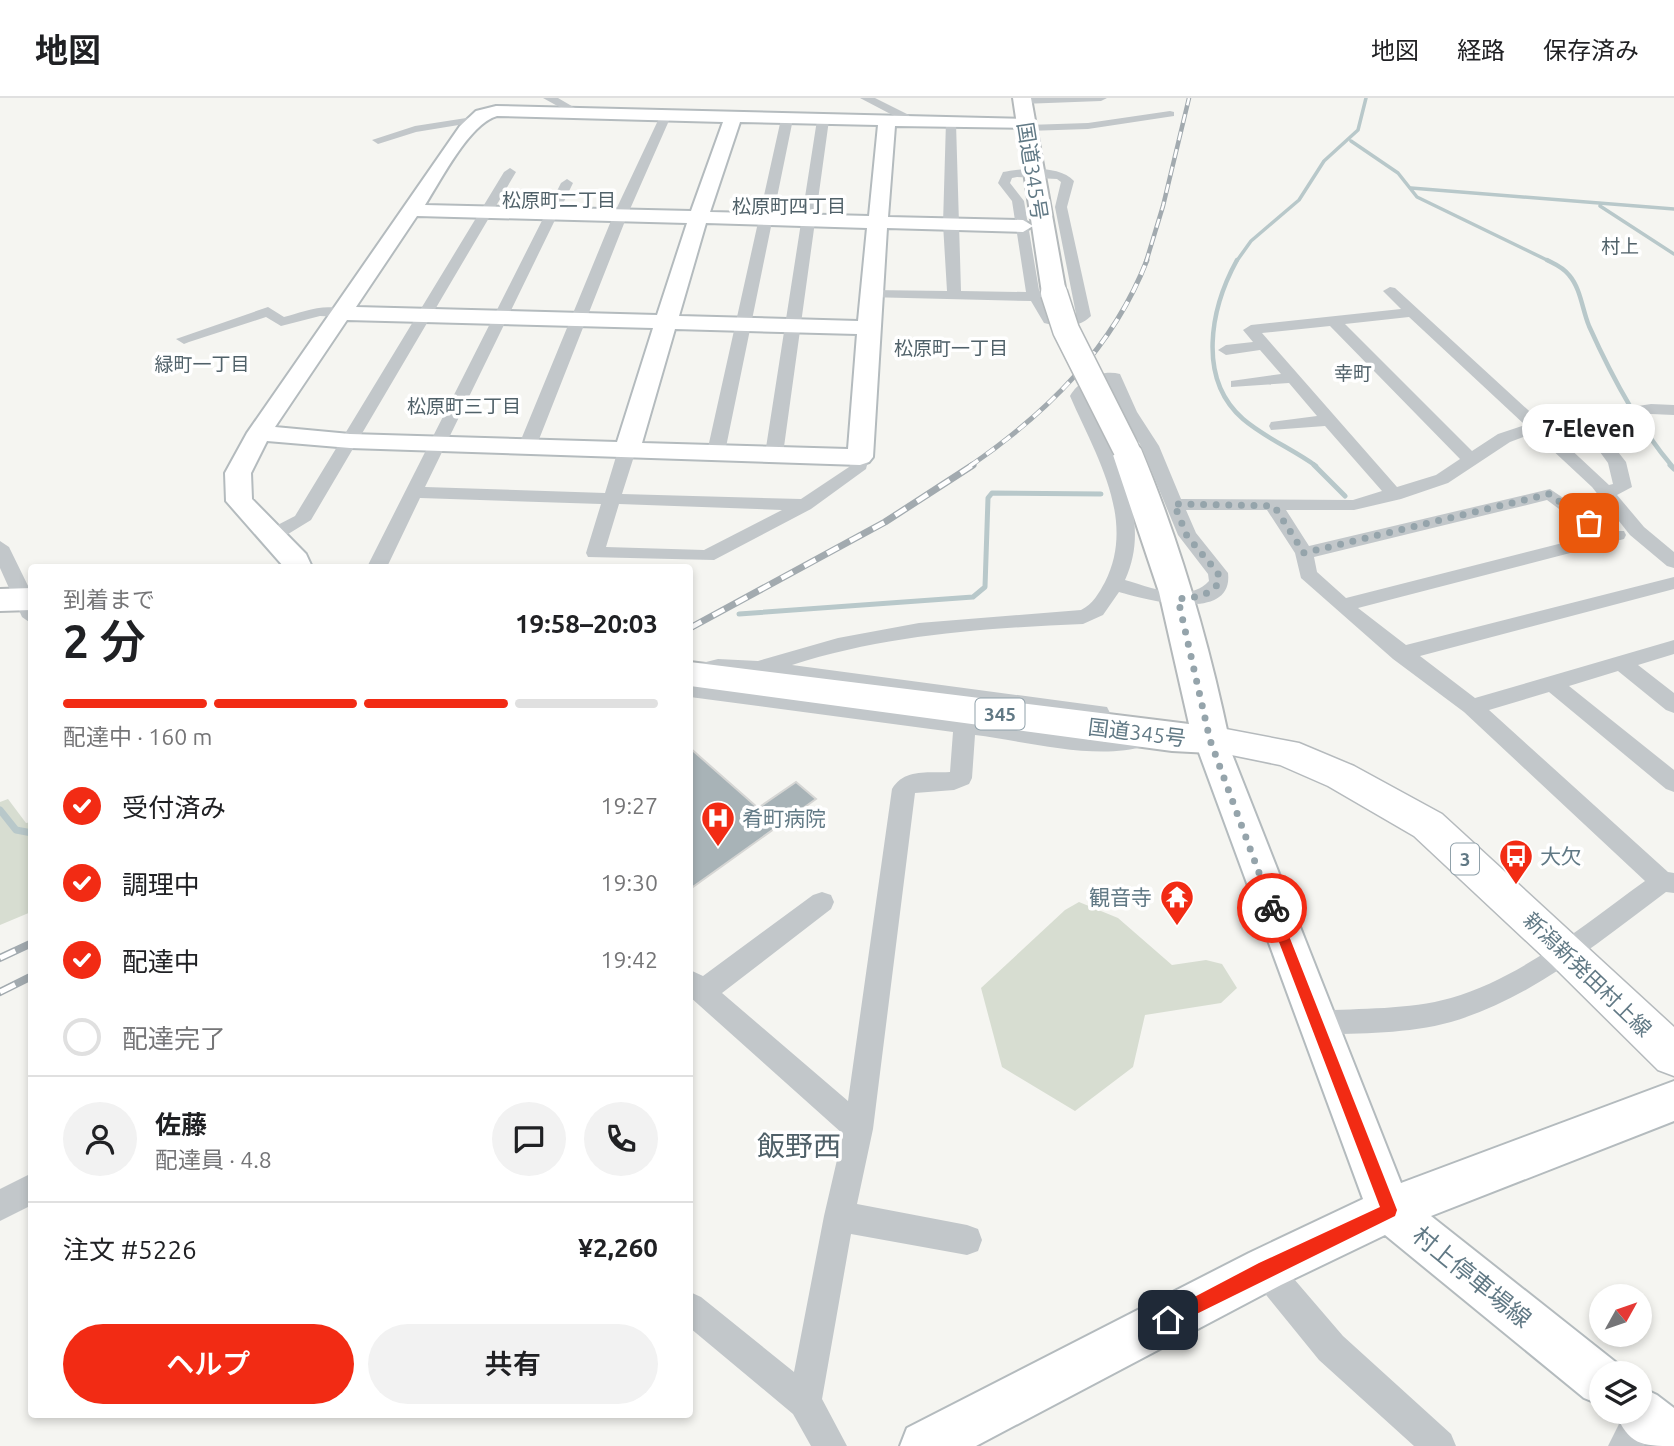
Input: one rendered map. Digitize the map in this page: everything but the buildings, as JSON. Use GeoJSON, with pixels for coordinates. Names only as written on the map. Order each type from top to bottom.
{"type":"FeatureCollection","features":[{"type":"Feature","properties":{"kind":"highway","name":"国道345号"},"geometry":{"type":"LineString","coordinates":[[693,674],[1191,738],[1178,599],[1147,499],[1126,449],[1066,330],[1044,295],[1022,99]]}},
{"type":"Feature","properties":{"kind":"main road","name":"新潟新発田村上線"},"geometry":{"type":"LineString","coordinates":[[1191,738],[1286,753],[1341,776],[1428,825],[1566,951],[1674,1056]]}},
{"type":"Feature","properties":{"kind":"street"},"geometry":{"type":"LineString","coordinates":[[549,98],[576,112]]}},
{"type":"Feature","properties":{"kind":"street"},"geometry":{"type":"LineString","coordinates":[[733,117],[698,218],[595,553],[707,556],[805,505],[857,469],[879,222],[897,122],[905,117],[866,98]]}},
{"type":"Feature","properties":{"kind":"street"},"geometry":{"type":"LineString","coordinates":[[1022,99],[1101,98]]}},
{"type":"Feature","properties":{"kind":"street"},"geometry":{"type":"LineString","coordinates":[[378,140],[415,129],[478,119],[496,111],[1026,126],[1088,126],[1170,114]]}},
{"type":"Feature","properties":{"kind":"street"},"geometry":{"type":"LineString","coordinates":[[527,447],[620,216],[665,116]]}},
{"type":"Feature","properties":{"kind":"street"},"geometry":{"type":"LineString","coordinates":[[297,564],[296,559],[239,501],[238,473],[259,433],[414,210],[466,130],[478,119]]}},
{"type":"Feature","properties":{"kind":"street"},"geometry":{"type":"LineString","coordinates":[[716,452],[787,119]]}},
{"type":"Feature","properties":{"kind":"street"},"geometry":{"type":"LineString","coordinates":[[774,454],[822,120]]}},
{"type":"Feature","properties":{"kind":"street"},"geometry":{"type":"LineString","coordinates":[[950,123],[950,224],[954,295]]}},
{"type":"Feature","properties":{"kind":"street"},"geometry":{"type":"LineString","coordinates":[[272,535],[302,520],[510,172]]}},
{"type":"Feature","properties":{"kind":"street"},"geometry":{"type":"LineString","coordinates":[[1032,173],[1060,175],[1068,181],[1060,207],[1084,316],[1074,322],[1049,320],[1023,226],[1018,201],[1004,179],[1011,174],[1032,173]]}},
{"type":"Feature","properties":{"kind":"street"},"geometry":{"type":"LineString","coordinates":[[378,564],[567,184]]}},
{"type":"Feature","properties":{"kind":"street"},"geometry":{"type":"LineString","coordinates":[[414,210],[1023,226]]}},
{"type":"Feature","properties":{"kind":"street"},"geometry":{"type":"LineString","coordinates":[[1390,291],[1607,492],[1637,531],[1674,562]]}},
{"type":"Feature","properties":{"kind":"street"},"geometry":{"type":"LineString","coordinates":[[872,294],[1044,295]]}},
{"type":"Feature","properties":{"kind":"street"},"geometry":{"type":"LineString","coordinates":[[184,339],[268,311],[281,322],[320,312],[868,328]]}},
{"type":"Feature","properties":{"kind":"street"},"geometry":{"type":"LineString","coordinates":[[1395,495],[1251,330],[1411,312]]}},
{"type":"Feature","properties":{"kind":"street"},"geometry":{"type":"LineString","coordinates":[[1334,321],[1472,461]]}},
{"type":"Feature","properties":{"kind":"street"},"geometry":{"type":"LineString","coordinates":[[1226,350],[1264,345]]}},
{"type":"Feature","properties":{"kind":"street"},"geometry":{"type":"LineString","coordinates":[[759,668],[830,646],[951,624],[1087,616],[1098,609],[1115,584],[1127,546],[1129,529],[1115,483],[1078,396],[1083,388],[1104,378],[1114,377],[1129,412],[1150,446],[1187,536],[1218,573],[1219,582],[1214,590],[1200,596],[1178,599],[1115,584]]}},
{"type":"Feature","properties":{"kind":"street"},"geometry":{"type":"LineString","coordinates":[[1237,384],[1293,377]]}},
{"type":"Feature","properties":{"kind":"street"},"geometry":{"type":"LineString","coordinates":[[1174,504],[1354,505],[1442,479],[1504,438],[1537,426],[1585,421],[1651,409],[1674,410]]}},
{"type":"Feature","properties":{"kind":"street"},"geometry":{"type":"LineString","coordinates":[[1277,426],[1330,420]]}},
{"type":"Feature","properties":{"kind":"street"},"geometry":{"type":"LineString","coordinates":[[1585,421],[1617,462],[1623,487],[1607,492]]}},
{"type":"Feature","properties":{"kind":"street"},"geometry":{"type":"LineString","coordinates":[[259,433],[350,441],[860,457]]}},
{"type":"Feature","properties":{"kind":"street"},"geometry":{"type":"LineString","coordinates":[[414,492],[805,505]]}},
{"type":"Feature","properties":{"kind":"street"},"geometry":{"type":"LineString","coordinates":[[1304,553],[1549,494],[1608,537]]}},
{"type":"Feature","properties":{"kind":"street"},"geometry":{"type":"LineString","coordinates":[[1274,506],[1304,553],[1308,574],[1400,654],[1472,707],[1668,883],[1566,951],[1480,1000],[1450,1010],[1408,1017],[1317,1023]]}},
{"type":"Feature","properties":{"kind":"street"},"geometry":{"type":"LineString","coordinates":[[1342,606],[1637,531]]}},
{"type":"Feature","properties":{"kind":"street"},"geometry":{"type":"LineString","coordinates":[[0,547],[22,604]]}},
{"type":"Feature","properties":{"kind":"street"},"geometry":{"type":"LineString","coordinates":[[1400,654],[1674,583]]}},
{"type":"Feature","properties":{"kind":"street"},"geometry":{"type":"LineString","coordinates":[[1472,707],[1674,647]]}},
{"type":"Feature","properties":{"kind":"street"},"geometry":{"type":"LineString","coordinates":[[1621,663],[1674,705]]}},
{"type":"Feature","properties":{"kind":"street"},"geometry":{"type":"LineString","coordinates":[[693,673],[718,666],[759,668],[1099,713],[1191,738]]}},
{"type":"Feature","properties":{"kind":"street"},"geometry":{"type":"LineString","coordinates":[[1552,683],[1674,783]]}},
{"type":"Feature","properties":{"kind":"street"},"geometry":{"type":"LineString","coordinates":[[693,689],[1099,743],[1191,738]]}},
{"type":"Feature","properties":{"kind":"street"},"geometry":{"type":"LineString","coordinates":[[805,1402],[839,1216],[859,1129],[904,789],[912,782],[954,781],[961,778],[965,725]]}},
{"type":"Feature","properties":{"kind":"street"},"geometry":{"type":"LineString","coordinates":[[1191,738],[1317,1023],[1389,1210]]}},
{"type":"Feature","properties":{"kind":"street"},"geometry":{"type":"LineString","coordinates":[[822,902],[696,987],[859,1129]]}},
{"type":"Feature","properties":{"kind":"street"},"geometry":{"type":"LineString","coordinates":[[925,1446],[1265,1269],[1389,1210],[1672,1105]]}},
{"type":"Feature","properties":{"kind":"street"},"geometry":{"type":"LineString","coordinates":[[0,1206],[28,1190]]}},
{"type":"Feature","properties":{"kind":"street","name":"村上停車場線"},"geometry":{"type":"LineString","coordinates":[[1389,1210],[1589,1371]]}},
{"type":"Feature","properties":{"kind":"street"},"geometry":{"type":"LineString","coordinates":[[839,1216],[967,1240]]}},
{"type":"Feature","properties":{"kind":"street"},"geometry":{"type":"LineString","coordinates":[[1265,1269],[1331,1348],[1439,1446]]}},
{"type":"Feature","properties":{"kind":"street"},"geometry":{"type":"LineString","coordinates":[[693,1310],[805,1402],[830,1446]]}},
{"type":"Feature","properties":{"kind":"shaded area"},"geometry":{"type":"Polygon","coordinates":[[[8,799],[28,823],[28,913],[0,925],[0,802],[8,799]]]}},
{"type":"Feature","properties":{"kind":"shaded area"},"geometry":{"type":"Polygon","coordinates":[[[1079,902],[1118,918],[1172,965],[1206,960],[1222,964],[1237,988],[1221,1003],[1145,1015],[1133,1067],[1075,1111],[1002,1067],[981,988],[1065,910],[1079,902]]]}},
{"type":"Feature","properties":{"kind":"waterway"},"geometry":{"type":"LineString","coordinates":[[1236,262],[1251,241],[1299,200],[1324,161],[1358,130],[1366,98]]}},
{"type":"Feature","properties":{"kind":"waterway"},"geometry":{"type":"LineString","coordinates":[[1351,141],[1398,173],[1417,197],[1551,262]]}},
{"type":"Feature","properties":{"kind":"waterway"},"geometry":{"type":"LineString","coordinates":[[1411,188],[1674,209]]}},
{"type":"Feature","properties":{"kind":"waterway"},"geometry":{"type":"LineString","coordinates":[[1600,206],[1674,254]]}},
{"type":"Feature","properties":{"kind":"waterway"},"geometry":{"type":"LineString","coordinates":[[1547,260],[1551,262]]}},
{"type":"Feature","properties":{"kind":"waterway"},"geometry":{"type":"LineString","coordinates":[[1236,262],[1220,300],[1215,321],[1214,364],[1219,384],[1228,403],[1243,419],[1316,466]]}},
{"type":"Feature","properties":{"kind":"waterway"},"geometry":{"type":"LineString","coordinates":[[1551,262],[1564,270],[1573,281],[1589,326],[1616,381],[1647,434],[1672,466]]}},
{"type":"Feature","properties":{"kind":"waterway"},"geometry":{"type":"LineString","coordinates":[[1314,465],[1345,496]]}},
{"type":"Feature","properties":{"kind":"waterway"},"geometry":{"type":"LineString","coordinates":[[1670,465],[1674,469]]}},
{"type":"Feature","properties":{"kind":"waterway"},"geometry":{"type":"LineString","coordinates":[[739,614],[973,597],[985,587],[988,498],[992,493],[1101,494]]}},
{"type":"Feature","properties":{"kind":"waterway"},"geometry":{"type":"LineString","coordinates":[[0,810],[16,830],[28,832]]}},
{"type":"Feature","properties":{"kind":"railway"},"geometry":{"type":"LineString","coordinates":[[1146,262],[1163,206],[1189,98]]}},
{"type":"Feature","properties":{"kind":"railway"},"geometry":{"type":"LineString","coordinates":[[970,466],[1025,424],[1075,376],[1116,322],[1147,260]]}},
{"type":"Feature","properties":{"kind":"railway"},"geometry":{"type":"LineString","coordinates":[[693,626],[885,522],[973,465]]}},
{"type":"Feature","properties":{"kind":"railway"},"geometry":{"type":"LineString","coordinates":[[0,958],[28,945]]}},
{"type":"Feature","properties":{"kind":"railway"},"geometry":{"type":"LineString","coordinates":[[0,992],[28,978]]}},
{"type":"Feature","properties":{"kind":"way so far"},"geometry":{"type":"LineString","coordinates":[[1272,908],[1210,740],[1178,599],[1200,596],[1214,590],[1219,582],[1218,573],[1187,536],[1174,504],[1274,506],[1304,553],[1549,494],[1589,523]]}},
{"type":"Feature","properties":{"kind":"place","name":"7-Eleven"},"geometry":{"type":"Point","coordinates":[1589,523]}},
{"type":"Feature","properties":{"kind":"place","name":"肴町病院"},"geometry":{"type":"Point","coordinates":[718,848]}},
{"type":"Feature","properties":{"kind":"place","name":"大欠"},"geometry":{"type":"Point","coordinates":[1516,886]}},
{"type":"Feature","properties":{"kind":"place","name":"観音寺"},"geometry":{"type":"Point","coordinates":[1177,927]}},
{"type":"Feature","properties":{"kind":"district","name":"松原町二丁目"},"geometry":{"type":"Point","coordinates":[559,200]}},
{"type":"Feature","properties":{"kind":"district","name":"松原町四丁目"},"geometry":{"type":"Point","coordinates":[789,206]}},
{"type":"Feature","properties":{"kind":"district","name":"村上"},"geometry":{"type":"Point","coordinates":[1620,246]}},
{"type":"Feature","properties":{"kind":"district","name":"松原町一丁目"},"geometry":{"type":"Point","coordinates":[951,348]}},
{"type":"Feature","properties":{"kind":"district","name":"緑町一丁目"},"geometry":{"type":"Point","coordinates":[202,364]}},
{"type":"Feature","properties":{"kind":"district","name":"幸町"},"geometry":{"type":"Point","coordinates":[1353,373]}},
{"type":"Feature","properties":{"kind":"district","name":"松原町三丁目"},"geometry":{"type":"Point","coordinates":[464,406]}},
{"type":"Feature","properties":{"kind":"district","name":"飯野西"},"geometry":{"type":"Point","coordinates":[799,1145]}},
{"type":"Feature","properties":{"kind":"route"},"geometry":{"type":"LineString","coordinates":[[1168,1320],[1265,1269],[1389,1210],[1272,908]]}}]}
